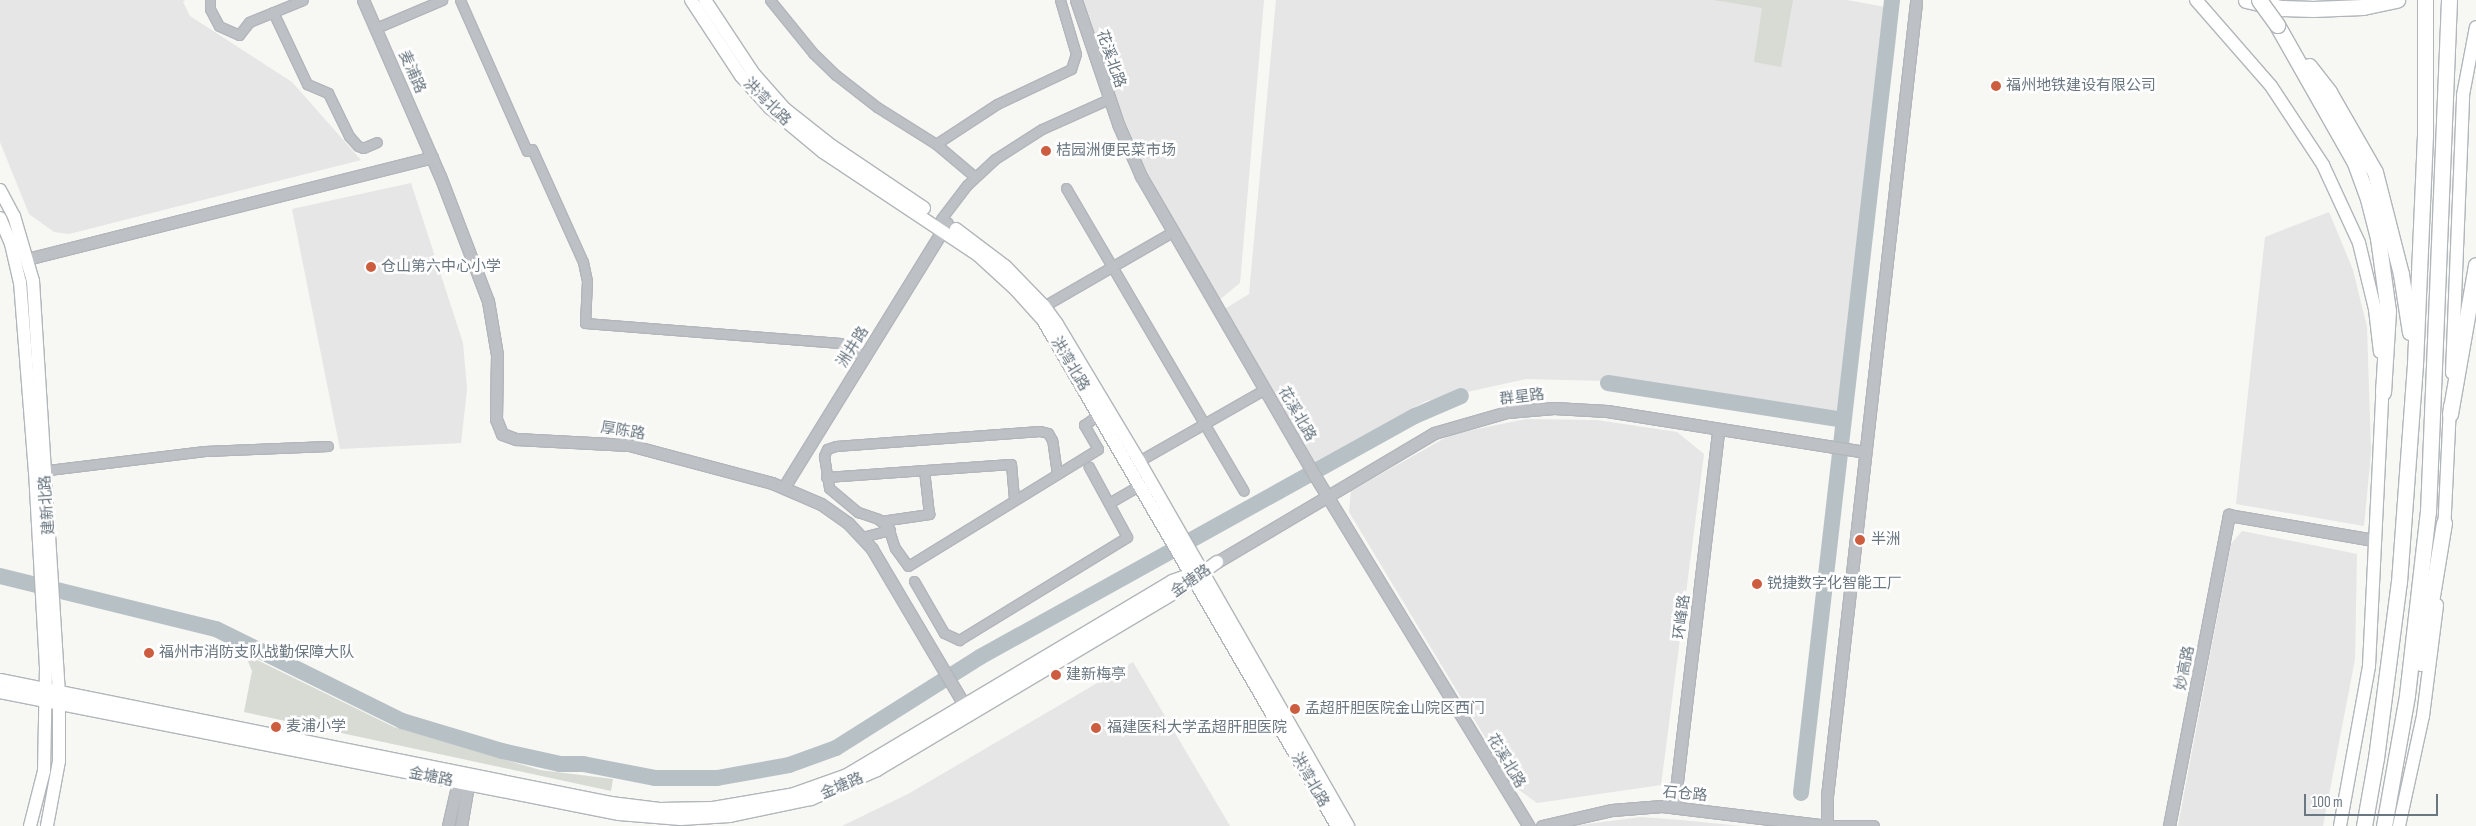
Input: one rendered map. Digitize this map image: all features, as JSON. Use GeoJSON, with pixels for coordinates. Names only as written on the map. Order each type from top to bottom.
{"type":"FeatureCollection","features":[{"type":"Feature","properties":{"kind":"highway"},"geometry":{"type":"LineString","coordinates":[[2246,0],[2282,8],[2313,9],[2363,6],[2397,0]]}},
{"type":"Feature","properties":{"kind":"highway"},"geometry":{"type":"LineString","coordinates":[[2259,0],[2329,92],[2375,172],[2401,274],[2415,364]]}},
{"type":"Feature","properties":{"kind":"highway"},"geometry":{"type":"LineString","coordinates":[[2329,0],[2383,0]]}},
{"type":"Feature","properties":{"kind":"highway"},"geometry":{"type":"LineString","coordinates":[[2388,806],[2416,634],[2428,512],[2449,0]]}},
{"type":"Feature","properties":{"kind":"highway"},"geometry":{"type":"LineString","coordinates":[[2364,826],[2376,758],[2399,582],[2415,364],[2425,135],[2425,6]]}},
{"type":"Feature","properties":{"kind":"highway"},"geometry":{"type":"LineString","coordinates":[[2277,25],[2355,163],[2368,199],[2378,238],[2388,311],[2383,392]]}},
{"type":"Feature","properties":{"kind":"highway"},"geometry":{"type":"LineString","coordinates":[[2450,414],[2476,265]]}},
{"type":"Feature","properties":{"kind":"highway"},"geometry":{"type":"LineString","coordinates":[[2384,826],[2423,655],[2444,523]]}},
{"type":"Feature","properties":{"kind":"main road","name":"洪湾北路"},"geometry":{"type":"LineString","coordinates":[[691,0],[740,76],[775,113],[824,152],[943,224],[988,263],[1030,304],[1063,351],[1140,485],[1180,544],[1348,826]]}},
{"type":"Feature","properties":{"kind":"main road","name":"洪湾北路"},"geometry":{"type":"LineString","coordinates":[[705,0],[754,74],[798,120],[1005,266],[1044,306],[1140,461],[1180,544]]}},
{"type":"Feature","properties":{"kind":"main road"},"geometry":{"type":"LineString","coordinates":[[2196,0],[2291,112],[2336,191],[2359,243],[2369,278],[2379,334],[2383,392],[2369,666],[2340,826]]}},
{"type":"Feature","properties":{"kind":"main road"},"geometry":{"type":"LineString","coordinates":[[2399,826],[2426,697],[2444,523],[2463,105],[2476,27]]}},
{"type":"Feature","properties":{"kind":"main road","name":"建新北路"},"geometry":{"type":"LineString","coordinates":[[0,190],[14,216],[21,261],[40,471],[58,761],[47,826]]}},
{"type":"Feature","properties":{"kind":"main road","name":"建新北路"},"geometry":{"type":"LineString","coordinates":[[0,218],[21,261]]}},
{"type":"Feature","properties":{"kind":"main road","name":"金塘路"},"geometry":{"type":"LineString","coordinates":[[0,680],[53,698],[618,814],[658,818],[710,818],[770,810],[849,784],[914,749],[1217,562]]}},
{"type":"Feature","properties":{"kind":"main road","name":"洪湾北路"},"geometry":{"type":"LineString","coordinates":[[1198,574],[1337,826]]}},
{"type":"Feature","properties":{"kind":"main road","name":"金塘路"},"geometry":{"type":"LineString","coordinates":[[0,692],[53,698],[611,803],[658,818],[731,806],[807,790],[862,767],[1172,581],[1198,574]]}},
{"type":"Feature","properties":{"kind":"main road","name":"建新北路"},"geometry":{"type":"LineString","coordinates":[[30,826],[44,772],[53,698]]}},
{"type":"Feature","properties":{"kind":"street"},"geometry":{"type":"LineString","coordinates":[[210,0],[210,9],[218,26],[236,34],[243,33],[249,22],[303,0]]}},
{"type":"Feature","properties":{"kind":"street","name":"麦浦路"},"geometry":{"type":"LineString","coordinates":[[364,0],[432,157]]}},
{"type":"Feature","properties":{"kind":"street"},"geometry":{"type":"LineString","coordinates":[[376,28],[442,0]]}},
{"type":"Feature","properties":{"kind":"street"},"geometry":{"type":"LineString","coordinates":[[460,0],[527,151],[532,149],[583,262],[587,281],[585,323],[840,343],[864,357]]}},
{"type":"Feature","properties":{"kind":"street"},"geometry":{"type":"LineString","coordinates":[[770,0],[802,40],[836,75],[877,107],[936,144],[975,177]]}},
{"type":"Feature","properties":{"kind":"street"},"geometry":{"type":"LineString","coordinates":[[936,144],[997,104],[1072,69],[1076,54],[1061,3],[1076,0]]}},
{"type":"Feature","properties":{"kind":"street","name":"花溪北路"},"geometry":{"type":"LineString","coordinates":[[1076,0],[1109,99],[1141,176],[1315,476],[1528,826]]}},
{"type":"Feature","properties":{"kind":"street"},"geometry":{"type":"LineString","coordinates":[[1828,826],[1827,796],[1915,1]]}},
{"type":"Feature","properties":{"kind":"street"},"geometry":{"type":"LineString","coordinates":[[273,12],[307,84],[328,93],[349,136],[358,146],[363,148],[376,142]]}},
{"type":"Feature","properties":{"kind":"street"},"geometry":{"type":"LineString","coordinates":[[943,224],[975,177],[1033,134],[1109,99]]}},
{"type":"Feature","properties":{"kind":"street"},"geometry":{"type":"LineString","coordinates":[[21,261],[432,157]]}},
{"type":"Feature","properties":{"kind":"street","name":"厚陈路"},"geometry":{"type":"LineString","coordinates":[[432,157],[488,300],[497,355],[496,419],[502,434],[516,439],[619,443],[784,487],[834,513],[862,537],[890,576],[965,706]]}},
{"type":"Feature","properties":{"kind":"street"},"geometry":{"type":"LineString","coordinates":[[1066,188],[1244,492]]}},
{"type":"Feature","properties":{"kind":"street","name":"洲井路"},"geometry":{"type":"LineString","coordinates":[[784,487],[943,224]]}},
{"type":"Feature","properties":{"kind":"street"},"geometry":{"type":"LineString","coordinates":[[1044,306],[1174,231]]}},
{"type":"Feature","properties":{"kind":"street"},"geometry":{"type":"LineString","coordinates":[[1140,461],[1265,389]]}},
{"type":"Feature","properties":{"kind":"street","name":"群星路"},"geometry":{"type":"LineString","coordinates":[[1217,562],[1434,433],[1507,412],[1554,408],[1594,409],[1865,452]]}},
{"type":"Feature","properties":{"kind":"street"},"geometry":{"type":"LineString","coordinates":[[1057,474],[1052,440],[1048,432],[1040,431],[831,446],[825,452],[826,477],[832,491],[858,512],[881,521],[890,530],[895,548],[908,566],[1098,449],[1084,425],[1100,414]]}},
{"type":"Feature","properties":{"kind":"street","name":"环峰路"},"geometry":{"type":"LineString","coordinates":[[1674,807],[1718,430]]}},
{"type":"Feature","properties":{"kind":"street"},"geometry":{"type":"LineString","coordinates":[[40,471],[205,451],[328,446]]}},
{"type":"Feature","properties":{"kind":"street"},"geometry":{"type":"LineString","coordinates":[[826,477],[1010,464],[1014,500]]}},
{"type":"Feature","properties":{"kind":"street"},"geometry":{"type":"LineString","coordinates":[[914,581],[944,633],[951,638],[962,639],[1127,537],[1090,467]]}},
{"type":"Feature","properties":{"kind":"street"},"geometry":{"type":"LineString","coordinates":[[881,521],[929,514],[924,470]]}},
{"type":"Feature","properties":{"kind":"street"},"geometry":{"type":"LineString","coordinates":[[1109,503],[1140,485]]}},
{"type":"Feature","properties":{"kind":"street","name":"妙高路"},"geometry":{"type":"LineString","coordinates":[[2168,826],[2229,515],[2374,540]]}},
{"type":"Feature","properties":{"kind":"street"},"geometry":{"type":"LineString","coordinates":[[862,537],[890,530]]}},
{"type":"Feature","properties":{"kind":"street"},"geometry":{"type":"LineString","coordinates":[[448,826],[463,783]]}},
{"type":"Feature","properties":{"kind":"street"},"geometry":{"type":"LineString","coordinates":[[460,826],[463,783]]}},
{"type":"Feature","properties":{"kind":"street","name":"石仓路"},"geometry":{"type":"LineString","coordinates":[[1542,826],[1612,810],[1674,807],[1828,826],[1860,823],[1873,826]]}},
{"type":"Feature","properties":{"kind":"shaded area"},"geometry":{"type":"Polygon","coordinates":[[[0,0],[185,0],[183,2],[190,16],[292,82],[361,160],[69,234],[54,232],[29,214],[0,142],[0,0]]]}},
{"type":"Feature","properties":{"kind":"shaded area"},"geometry":{"type":"Polygon","coordinates":[[[1084,0],[1264,0],[1240,283],[1218,301],[1143,164],[1115,97],[1084,0]]]}},
{"type":"Feature","properties":{"kind":"shaded area"},"geometry":{"type":"Polygon","coordinates":[[[1276,0],[1847,0],[1891,8],[1898,14],[1896,40],[1851,410],[1841,416],[1607,381],[1526,379],[1426,401],[1315,462],[1223,310],[1249,294],[1276,0]]]}},
{"type":"Feature","properties":{"kind":"shaded area"},"geometry":{"type":"Polygon","coordinates":[[[1714,0],[1793,0],[1781,67],[1754,62],[1762,8],[1714,0]]]}},
{"type":"Feature","properties":{"kind":"shaded area","name":"仓山第六中心小学"},"geometry":{"type":"Polygon","coordinates":[[[411,183],[463,343],[467,389],[461,443],[340,449],[292,209],[411,183]]]}},
{"type":"Feature","properties":{"kind":"shaded area"},"geometry":{"type":"Polygon","coordinates":[[[2329,212],[2353,270],[2367,327],[2371,453],[2364,526],[2236,504],[2265,237],[2329,212]]]}},
{"type":"Feature","properties":{"kind":"shaded area"},"geometry":{"type":"Polygon","coordinates":[[[1526,419],[1597,420],[1677,432],[1704,454],[1661,785],[1537,803],[1515,787],[1349,512],[1351,491],[1452,434],[1526,419]]]}},
{"type":"Feature","properties":{"kind":"shaded area"},"geometry":{"type":"Polygon","coordinates":[[[2242,531],[2357,554],[2355,659],[2323,826],[2178,826],[2231,544],[2242,531]]]}},
{"type":"Feature","properties":{"kind":"shaded area"},"geometry":{"type":"Polygon","coordinates":[[[245,654],[394,727],[540,770],[613,779],[611,791],[244,712],[252,671],[245,654]]]}},
{"type":"Feature","properties":{"kind":"shaded area","name":"福建医科大学孟超肝胆医院"},"geometry":{"type":"Polygon","coordinates":[[[1133,662],[1230,826],[842,826],[908,794],[1133,662]]]}},
{"type":"Feature","properties":{"kind":"shaded area"},"geometry":{"type":"Polygon","coordinates":[[[1641,817],[1680,820],[1742,826],[1572,826],[1641,817]]]}},
{"type":"Feature","properties":{"kind":"waterway"},"geometry":{"type":"LineString","coordinates":[[1801,793],[1892,0]]}},
{"type":"Feature","properties":{"kind":"waterway"},"geometry":{"type":"LineString","coordinates":[[1608,383],[1843,420]]}},
{"type":"Feature","properties":{"kind":"waterway"},"geometry":{"type":"LineString","coordinates":[[0,576],[216,629],[402,721],[502,751],[560,764],[583,764],[655,778],[717,778],[789,765],[836,748],[980,657],[1415,416],[1461,396]]}},
{"type":"Feature","properties":{"kind":"place","name":"福州地铁建设有限公司"},"geometry":{"type":"Point","coordinates":[1996,86]}},
{"type":"Feature","properties":{"kind":"place","name":"桔园洲便民菜市场"},"geometry":{"type":"Point","coordinates":[1046,151]}},
{"type":"Feature","properties":{"kind":"place","name":"仓山第六中心小学"},"geometry":{"type":"Point","coordinates":[371,267]}},
{"type":"Feature","properties":{"kind":"place","name":"半洲"},"geometry":{"type":"Point","coordinates":[1860,540]}},
{"type":"Feature","properties":{"kind":"place","name":"锐捷数字化智能工厂"},"geometry":{"type":"Point","coordinates":[1757,584]}},
{"type":"Feature","properties":{"kind":"place","name":"福州市消防支队战勤保障大队"},"geometry":{"type":"Point","coordinates":[149,653]}},
{"type":"Feature","properties":{"kind":"place","name":"建新梅亭"},"geometry":{"type":"Point","coordinates":[1056,675]}},
{"type":"Feature","properties":{"kind":"place","name":"孟超肝胆医院金山院区西门"},"geometry":{"type":"Point","coordinates":[1295,709]}},
{"type":"Feature","properties":{"kind":"place","name":"麦浦小学"},"geometry":{"type":"Point","coordinates":[276,727]}},
{"type":"Feature","properties":{"kind":"place","name":"福建医科大学孟超肝胆医院"},"geometry":{"type":"Point","coordinates":[1096,728]}}]}
